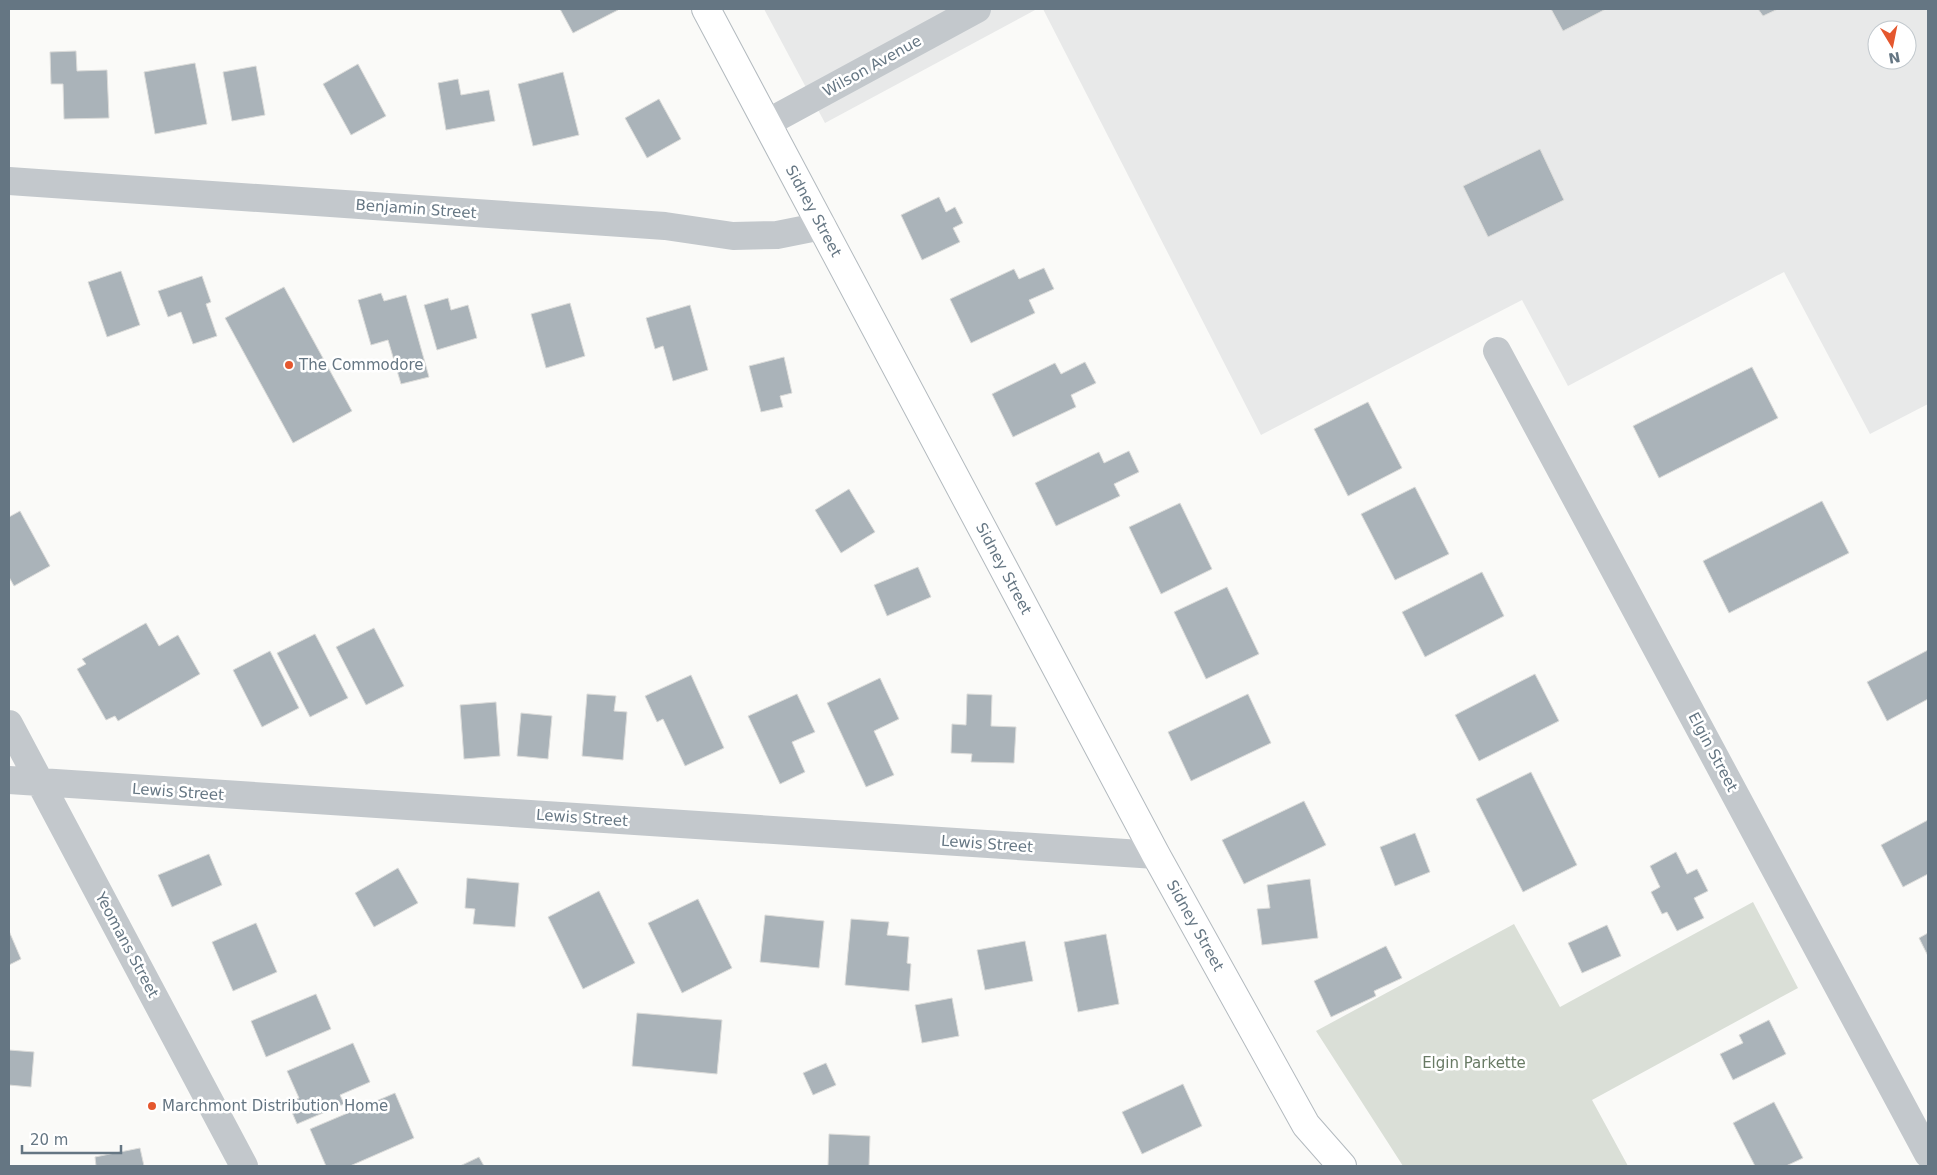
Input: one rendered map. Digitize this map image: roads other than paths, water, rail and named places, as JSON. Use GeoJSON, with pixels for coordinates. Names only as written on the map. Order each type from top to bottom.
{"type":"FeatureCollection","features":[{"type":"Feature","properties":{"kind":"main road","name":"Sidney Street"},"geometry":{"type":"LineString","coordinates":[[706,9],[1156,855],[1306,1125],[1342,1166]]}},
{"type":"Feature","properties":{"kind":"main road","name":"Sidney Street"},"geometry":{"type":"LineString","coordinates":[[1306,1125],[1315,1166]]}},
{"type":"Feature","properties":{"kind":"street","name":"Wilson Avenue"},"geometry":{"type":"LineString","coordinates":[[766,124],[976,9]]}},
{"type":"Feature","properties":{"kind":"street","name":"Benjamin Street"},"geometry":{"type":"LineString","coordinates":[[9,181],[665,226],[732,236],[776,235],[822,226]]}},
{"type":"Feature","properties":{"kind":"street","name":"Elgin Street"},"geometry":{"type":"LineString","coordinates":[[1497,351],[1928,1154]]}},
{"type":"Feature","properties":{"kind":"street","name":"Yeomans Street"},"geometry":{"type":"LineString","coordinates":[[9,724],[244,1166]]}},
{"type":"Feature","properties":{"kind":"street","name":"Lewis Street"},"geometry":{"type":"LineString","coordinates":[[9,780],[1156,855]]}},
{"type":"Feature","properties":{"kind":"place","name":"The Commodore"},"geometry":{"type":"Point","coordinates":[289,365]}},
{"type":"Feature","properties":{"kind":"place","name":"Marchmont Distribution Home"},"geometry":{"type":"Point","coordinates":[152,1106]}},
{"type":"Feature","properties":{"kind":"park label","name":"Elgin Parkette"},"geometry":{"type":"Point","coordinates":[1474,1063]}}]}
